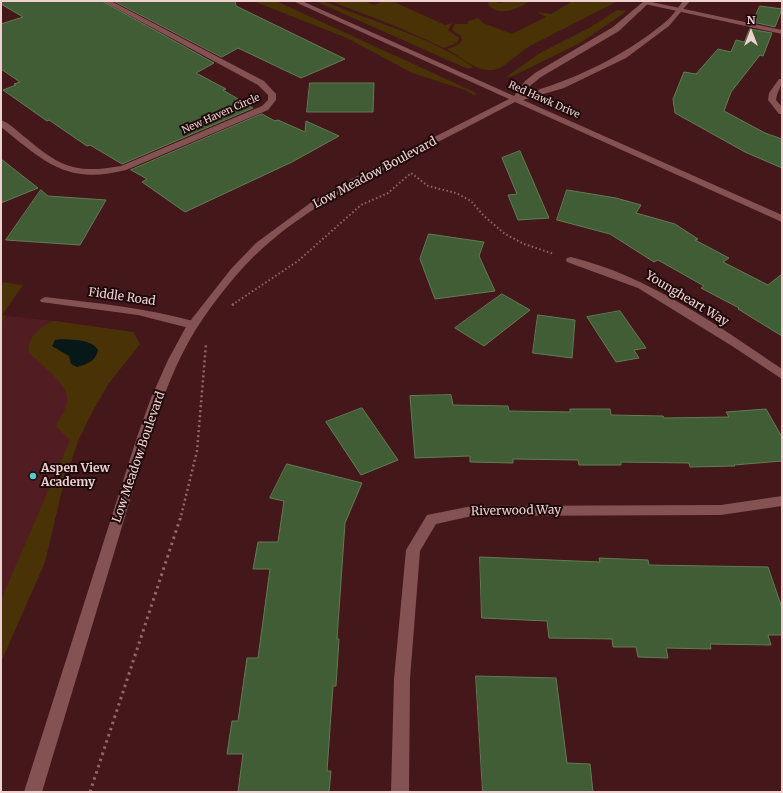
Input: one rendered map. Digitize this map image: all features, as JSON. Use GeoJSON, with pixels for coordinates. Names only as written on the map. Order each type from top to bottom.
{"type":"FeatureCollection","features":[{"type":"Feature","properties":{"kind":"street","name":"New Haven Circle"},"geometry":{"type":"LineString","coordinates":[[1,123],[52,163],[68,171],[88,174],[123,168],[265,108],[272,100],[272,94],[261,83],[106,1]]}},
{"type":"Feature","properties":{"kind":"street","name":"Red Hawk Drive"},"geometry":{"type":"LineString","coordinates":[[296,1],[782,219]]}},
{"type":"Feature","properties":{"kind":"street","name":"Low Meadow Boulevard"},"geometry":{"type":"LineString","coordinates":[[33,792],[143,437],[157,398],[174,360],[193,325],[235,271],[260,245],[316,203],[345,186],[516,99],[561,86],[623,56],[667,25],[687,1]]}},
{"type":"Feature","properties":{"kind":"street","name":"Low Meadow Boulevard"},"geometry":{"type":"LineString","coordinates":[[516,99],[528,83],[538,75],[616,29],[648,2]]}},
{"type":"Feature","properties":{"kind":"street"},"geometry":{"type":"LineString","coordinates":[[648,2],[782,32]]}},
{"type":"Feature","properties":{"kind":"street"},"geometry":{"type":"LineString","coordinates":[[782,81],[773,93],[772,100],[782,112]]}},
{"type":"Feature","properties":{"kind":"street","name":"Youngheart Way"},"geometry":{"type":"LineString","coordinates":[[571,260],[642,286],[736,343],[782,375]]}},
{"type":"Feature","properties":{"kind":"street","name":"Fiddle Road"},"geometry":{"type":"LineString","coordinates":[[45,300],[97,305],[163,316],[193,325]]}},
{"type":"Feature","properties":{"kind":"street","name":"Riverwood Way"},"geometry":{"type":"LineString","coordinates":[[400,792],[402,679],[413,550],[432,520],[472,511],[721,510],[782,501]]}},
{"type":"Feature","properties":{"kind":"path"},"geometry":{"type":"LineString","coordinates":[[227,311],[241,298],[298,261],[361,205],[388,193],[411,173],[428,186],[456,193],[471,201],[484,216],[505,234],[524,244],[571,260]]}},
{"type":"Feature","properties":{"kind":"path"},"geometry":{"type":"LineString","coordinates":[[90,792],[171,549],[193,476],[197,451],[203,365],[207,341]]}},
{"type":"Feature","properties":{"kind":"shaded area"},"geometry":{"type":"Polygon","coordinates":[[[253,1],[276,1],[477,94],[474,95],[465,90],[412,73],[347,38],[253,1]]]}},
{"type":"Feature","properties":{"kind":"shaded area"},"geometry":{"type":"Polygon","coordinates":[[[315,1],[324,1],[400,30],[438,46],[473,67],[468,69],[315,1]]]}},
{"type":"Feature","properties":{"kind":"shaded area"},"geometry":{"type":"Polygon","coordinates":[[[330,1],[365,1],[374,5],[383,1],[395,1],[394,2],[445,25],[452,23],[448,30],[459,38],[457,43],[444,48],[398,27],[330,1]]]}},
{"type":"Feature","properties":{"kind":"shaded area"},"geometry":{"type":"Polygon","coordinates":[[[489,1],[502,3],[505,1],[529,1],[520,7],[508,11],[497,11],[488,4],[489,1]]]}},
{"type":"Feature","properties":{"kind":"shaded area"},"geometry":{"type":"Polygon","coordinates":[[[573,1],[616,2],[530,46],[503,66],[496,69],[481,69],[447,49],[456,46],[462,41],[461,36],[452,30],[455,24],[468,24],[468,21],[478,18],[483,23],[512,34],[546,17],[537,12],[551,14],[573,1]]]}},
{"type":"Feature","properties":{"kind":"shaded area"},"geometry":{"type":"Polygon","coordinates":[[[617,10],[627,11],[580,43],[513,76],[506,77],[540,53],[589,28],[617,10]]]}},
{"type":"Feature","properties":{"kind":"shaded area"},"geometry":{"type":"Polygon","coordinates":[[[1,282],[23,285],[2,315],[6,316],[1,325],[1,282]]]}},
{"type":"Feature","properties":{"kind":"shaded area","name":"Aspen View Academy"},"geometry":{"type":"Polygon","coordinates":[[[6,316],[133,332],[140,344],[109,383],[90,416],[78,441],[62,490],[45,562],[1,662],[1,325],[6,316]]]}},
{"type":"Feature","properties":{"kind":"shaded area"},"geometry":{"type":"Polygon","coordinates":[[[55,321],[133,332],[140,344],[109,383],[90,416],[78,441],[62,490],[45,562],[1,662],[1,600],[70,440],[56,426],[64,412],[67,401],[66,392],[58,380],[29,353],[30,342],[36,332],[45,325],[55,321]]]}},
{"type":"Feature","properties":{"kind":"shaded area"},"geometry":{"type":"Polygon","coordinates":[[[61,339],[87,342],[95,346],[98,350],[97,354],[90,362],[77,367],[71,364],[69,356],[52,346],[55,340],[61,339]]]}},
{"type":"Feature","properties":{"kind":"building"},"geometry":{"type":"Polygon","coordinates":[[[1,1],[102,1],[214,63],[196,73],[226,89],[223,90],[253,108],[122,164],[90,145],[87,146],[49,120],[47,121],[3,90],[20,82],[1,69],[1,24],[23,17],[1,4],[1,1]]]}},
{"type":"Feature","properties":{"kind":"building"},"geometry":{"type":"Polygon","coordinates":[[[114,1],[235,1],[236,6],[345,59],[301,78],[238,48],[222,57],[114,1]]]}},
{"type":"Feature","properties":{"kind":"building"},"geometry":{"type":"Polygon","coordinates":[[[760,6],[782,9],[775,27],[753,22],[760,6]]]}},
{"type":"Feature","properties":{"kind":"building"},"geometry":{"type":"Polygon","coordinates":[[[750,29],[772,33],[763,56],[760,55],[731,92],[724,111],[765,133],[782,139],[782,168],[745,152],[675,113],[673,99],[684,72],[696,74],[718,49],[731,52],[736,40],[744,42],[750,29]]]}},
{"type":"Feature","properties":{"kind":"building"},"geometry":{"type":"Polygon","coordinates":[[[310,83],[374,83],[373,112],[307,112],[310,83]]]}},
{"type":"Feature","properties":{"kind":"building"},"geometry":{"type":"Polygon","coordinates":[[[262,114],[275,121],[278,120],[305,132],[306,121],[339,136],[292,162],[185,212],[142,182],[147,179],[131,170],[262,114]]]}},
{"type":"Feature","properties":{"kind":"building"},"geometry":{"type":"Polygon","coordinates":[[[520,151],[549,218],[518,220],[508,195],[517,194],[502,158],[520,151]]]}},
{"type":"Feature","properties":{"kind":"building"},"geometry":{"type":"Polygon","coordinates":[[[1,159],[38,188],[1,203],[1,159]]]}},
{"type":"Feature","properties":{"kind":"building"},"geometry":{"type":"Polygon","coordinates":[[[41,190],[48,196],[106,200],[80,245],[6,240],[41,190]]]}},
{"type":"Feature","properties":{"kind":"building"},"geometry":{"type":"Polygon","coordinates":[[[567,190],[616,198],[641,205],[636,213],[675,224],[698,239],[695,240],[729,258],[723,262],[768,285],[782,274],[782,336],[738,309],[739,308],[701,288],[704,286],[658,260],[654,262],[610,234],[557,220],[567,190]]]}},
{"type":"Feature","properties":{"kind":"building"},"geometry":{"type":"Polygon","coordinates":[[[429,234],[484,242],[479,256],[495,291],[435,299],[420,259],[429,234]]]}},
{"type":"Feature","properties":{"kind":"building"},"geometry":{"type":"Polygon","coordinates":[[[502,294],[530,310],[484,346],[455,328],[502,294]]]}},
{"type":"Feature","properties":{"kind":"building"},"geometry":{"type":"Polygon","coordinates":[[[620,311],[646,348],[634,350],[639,358],[616,362],[587,317],[620,311]]]}},
{"type":"Feature","properties":{"kind":"building"},"geometry":{"type":"Polygon","coordinates":[[[538,315],[575,320],[572,358],[533,353],[538,315]]]}},
{"type":"Feature","properties":{"kind":"building"},"geometry":{"type":"Polygon","coordinates":[[[451,395],[453,405],[508,406],[509,411],[570,412],[570,409],[610,409],[611,415],[663,416],[664,418],[729,417],[726,412],[766,409],[782,437],[782,461],[734,465],[735,466],[690,467],[689,463],[621,462],[621,465],[579,465],[578,460],[513,459],[513,463],[470,462],[470,456],[415,458],[410,396],[451,395]]]}},
{"type":"Feature","properties":{"kind":"building"},"geometry":{"type":"Polygon","coordinates":[[[362,408],[398,460],[361,475],[326,422],[362,408]]]}},
{"type":"Feature","properties":{"kind":"building"},"geometry":{"type":"Polygon","coordinates":[[[287,464],[362,483],[345,523],[337,639],[339,639],[336,686],[333,686],[327,771],[331,771],[329,792],[238,792],[243,754],[227,754],[232,721],[238,721],[247,658],[258,658],[270,569],[253,569],[258,542],[278,542],[284,501],[270,498],[287,464]]]}},
{"type":"Feature","properties":{"kind":"building"},"geometry":{"type":"Polygon","coordinates":[[[480,557],[600,562],[599,558],[648,560],[649,565],[768,567],[782,608],[782,635],[768,635],[771,645],[710,644],[711,649],[666,648],[668,658],[638,657],[636,647],[613,647],[612,639],[549,638],[547,621],[482,618],[480,557]]]}},
{"type":"Feature","properties":{"kind":"building"},"geometry":{"type":"Polygon","coordinates":[[[476,676],[556,678],[567,763],[590,764],[593,792],[483,792],[476,676]]]}},
{"type":"Feature","properties":{"kind":"place","name":"Aspen View Academy"},"geometry":{"type":"Point","coordinates":[33,476]}}]}
